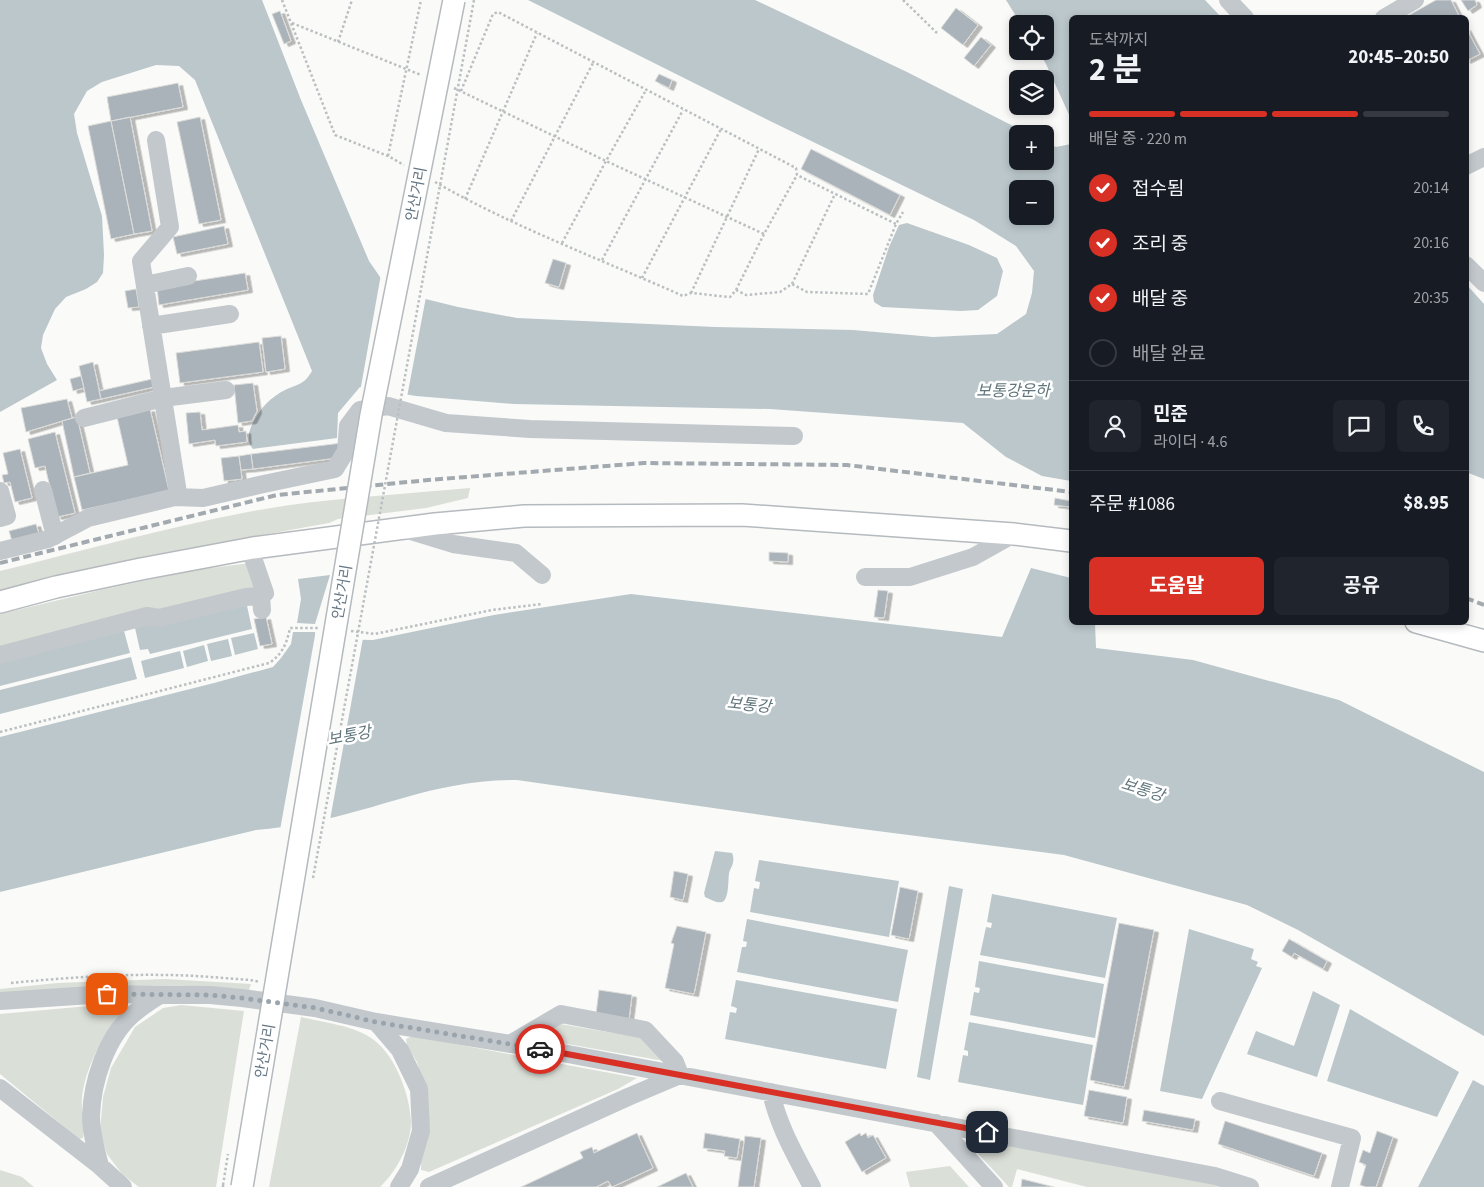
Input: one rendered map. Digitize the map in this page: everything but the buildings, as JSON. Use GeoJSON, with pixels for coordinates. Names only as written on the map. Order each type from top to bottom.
{"type":"FeatureCollection","features":[{"type":"Feature","properties":{"kind":"main road","name":"안산거리"},"geometry":{"type":"LineString","coordinates":[[229,1186],[371,415],[454,0]]}},
{"type":"Feature","properties":{"kind":"main road"},"geometry":{"type":"LineString","coordinates":[[0,602],[132,571],[253,548],[401,528],[524,516],[742,515],[1014,534],[1069,541]]}},
{"type":"Feature","properties":{"kind":"main road"},"geometry":{"type":"LineString","coordinates":[[1427,625],[1484,641]]}},
{"type":"Feature","properties":{"kind":"street"},"geometry":{"type":"LineString","coordinates":[[1228,0],[1242,15]]}},
{"type":"Feature","properties":{"kind":"street"},"geometry":{"type":"LineString","coordinates":[[1389,15],[1415,0]]}},
{"type":"Feature","properties":{"kind":"street"},"geometry":{"type":"LineString","coordinates":[[156,140],[170,227],[141,261],[178,493],[175,497]]}},
{"type":"Feature","properties":{"kind":"street"},"geometry":{"type":"LineString","coordinates":[[1469,164],[1484,157]]}},
{"type":"Feature","properties":{"kind":"street"},"geometry":{"type":"LineString","coordinates":[[1469,268],[1484,284]]}},
{"type":"Feature","properties":{"kind":"street"},"geometry":{"type":"LineString","coordinates":[[145,285],[188,276]]}},
{"type":"Feature","properties":{"kind":"street"},"geometry":{"type":"LineString","coordinates":[[152,326],[230,314]]}},
{"type":"Feature","properties":{"kind":"street"},"geometry":{"type":"LineString","coordinates":[[84,418],[163,398],[226,390]]}},
{"type":"Feature","properties":{"kind":"street"},"geometry":{"type":"LineString","coordinates":[[0,551],[48,540],[88,518],[175,497],[203,498],[335,469],[346,451],[348,426],[360,410],[388,406],[446,423],[530,429],[794,436]]}},
{"type":"Feature","properties":{"kind":"street"},"geometry":{"type":"LineString","coordinates":[[43,490],[54,536]]}},
{"type":"Feature","properties":{"kind":"street"},"geometry":{"type":"LineString","coordinates":[[0,491],[7,516],[0,518]]}},
{"type":"Feature","properties":{"kind":"street"},"geometry":{"type":"LineString","coordinates":[[401,528],[452,544],[516,553],[542,575]]}},
{"type":"Feature","properties":{"kind":"street"},"geometry":{"type":"LineString","coordinates":[[865,577],[910,577],[974,557],[1014,534]]}},
{"type":"Feature","properties":{"kind":"street"},"geometry":{"type":"LineString","coordinates":[[0,655],[147,616],[159,618],[246,597],[261,603],[265,593],[253,558],[253,548]]}},
{"type":"Feature","properties":{"kind":"street"},"geometry":{"type":"LineString","coordinates":[[0,1001],[107,994],[210,995],[316,1008],[376,1022],[680,1075],[1215,1176],[1250,1187]]}},
{"type":"Feature","properties":{"kind":"street"},"geometry":{"type":"LineString","coordinates":[[100,1166],[91,1118],[95,1086],[104,1056],[115,1036],[131,1016],[160,995]]}},
{"type":"Feature","properties":{"kind":"street"},"geometry":{"type":"LineString","coordinates":[[510,1044],[561,1014],[645,1030],[675,1062],[680,1075]]}},
{"type":"Feature","properties":{"kind":"street"},"geometry":{"type":"LineString","coordinates":[[376,1022],[400,1050],[419,1089],[421,1131],[410,1169],[399,1187]]}},
{"type":"Feature","properties":{"kind":"street"},"geometry":{"type":"LineString","coordinates":[[429,1187],[680,1075]]}},
{"type":"Feature","properties":{"kind":"street"},"geometry":{"type":"LineString","coordinates":[[0,1088],[100,1166],[123,1187]]}},
{"type":"Feature","properties":{"kind":"street"},"geometry":{"type":"LineString","coordinates":[[771,1092],[774,1108],[812,1187]]}},
{"type":"Feature","properties":{"kind":"street"},"geometry":{"type":"LineString","coordinates":[[1220,1100],[1352,1138],[1340,1187]]}},
{"type":"Feature","properties":{"kind":"street"},"geometry":{"type":"LineString","coordinates":[[936,1123],[994,1187]]}},
{"type":"Feature","properties":{"kind":"path"},"geometry":{"type":"LineString","coordinates":[[282,0],[335,135],[388,156],[405,165]]}},
{"type":"Feature","properties":{"kind":"path"},"geometry":{"type":"LineString","coordinates":[[338,42],[352,0]]}},
{"type":"Feature","properties":{"kind":"path"},"geometry":{"type":"LineString","coordinates":[[388,156],[422,0]]}},
{"type":"Feature","properties":{"kind":"path"},"geometry":{"type":"LineString","coordinates":[[312,883],[474,0]]}},
{"type":"Feature","properties":{"kind":"path"},"geometry":{"type":"LineString","coordinates":[[903,0],[937,33]]}},
{"type":"Feature","properties":{"kind":"path"},"geometry":{"type":"LineString","coordinates":[[431,180],[464,199],[683,296],[691,293],[730,297],[736,290],[764,234],[797,175],[796,168],[498,12],[493,14],[461,91]]}},
{"type":"Feature","properties":{"kind":"path"},"geometry":{"type":"LineString","coordinates":[[292,23],[424,76]]}},
{"type":"Feature","properties":{"kind":"path"},"geometry":{"type":"LineString","coordinates":[[464,199],[537,33]]}},
{"type":"Feature","properties":{"kind":"path"},"geometry":{"type":"LineString","coordinates":[[512,221],[593,63]]}},
{"type":"Feature","properties":{"kind":"path"},"geometry":{"type":"LineString","coordinates":[[452,87],[764,234]]}},
{"type":"Feature","properties":{"kind":"path"},"geometry":{"type":"LineString","coordinates":[[562,243],[646,90]]}},
{"type":"Feature","properties":{"kind":"path"},"geometry":{"type":"LineString","coordinates":[[602,260],[683,110]]}},
{"type":"Feature","properties":{"kind":"path"},"geometry":{"type":"LineString","coordinates":[[642,278],[721,129]]}},
{"type":"Feature","properties":{"kind":"path"},"geometry":{"type":"LineString","coordinates":[[691,293],[726,216],[760,149]]}},
{"type":"Feature","properties":{"kind":"path"},"geometry":{"type":"LineString","coordinates":[[797,175],[896,224]]}},
{"type":"Feature","properties":{"kind":"path"},"geometry":{"type":"LineString","coordinates":[[736,290],[746,295],[780,292],[792,284],[835,194]]}},
{"type":"Feature","properties":{"kind":"path"},"geometry":{"type":"LineString","coordinates":[[792,284],[807,292],[868,294],[896,224],[903,212]]}},
{"type":"Feature","properties":{"kind":"path"},"geometry":{"type":"LineString","coordinates":[[349,631],[375,634],[492,610],[542,604]]}},
{"type":"Feature","properties":{"kind":"path"},"geometry":{"type":"LineString","coordinates":[[0,732],[269,663],[277,658],[282,650],[287,641],[290,628],[323,628]]}},
{"type":"Feature","properties":{"kind":"shaded area"},"geometry":{"type":"Polygon","coordinates":[[[470,488],[468,498],[426,508],[338,519],[329,523],[152,555],[0,590],[0,571],[217,518],[303,503],[470,488]]]}},
{"type":"Feature","properties":{"kind":"shaded area"},"geometry":{"type":"Polygon","coordinates":[[[251,563],[261,588],[0,647],[0,614],[194,570],[251,563]]]}},
{"type":"Feature","properties":{"kind":"shaded area"},"geometry":{"type":"Polygon","coordinates":[[[165,979],[251,984],[249,990],[156,985],[0,994],[0,989],[57,983],[165,979]]]}},
{"type":"Feature","properties":{"kind":"shaded area"},"geometry":{"type":"Polygon","coordinates":[[[111,1004],[121,1006],[122,1011],[96,1052],[87,1075],[82,1099],[84,1133],[83,1138],[79,1139],[0,1074],[0,1014],[111,1004]]]}},
{"type":"Feature","properties":{"kind":"shaded area"},"geometry":{"type":"Polygon","coordinates":[[[181,1005],[244,1011],[216,1187],[139,1187],[122,1174],[107,1154],[100,1132],[103,1097],[111,1068],[135,1027],[163,1008],[181,1005]]]}},
{"type":"Feature","properties":{"kind":"shaded area"},"geometry":{"type":"Polygon","coordinates":[[[301,1017],[339,1025],[366,1035],[382,1047],[395,1066],[408,1100],[411,1122],[410,1131],[402,1158],[392,1174],[380,1187],[269,1187],[301,1017]]]}},
{"type":"Feature","properties":{"kind":"shaded area"},"geometry":{"type":"Polygon","coordinates":[[[560,1024],[643,1038],[664,1061],[533,1038],[560,1024]]]}},
{"type":"Feature","properties":{"kind":"shaded area"},"geometry":{"type":"Polygon","coordinates":[[[412,1036],[637,1078],[618,1089],[429,1172],[421,1170],[423,1084],[417,1062],[407,1046],[406,1039],[412,1036]]]}},
{"type":"Feature","properties":{"kind":"shaded area"},"geometry":{"type":"Polygon","coordinates":[[[978,1140],[1210,1183],[1219,1187],[1087,1187],[1017,1169],[1012,1187],[1009,1187],[969,1144],[978,1140]]]}},
{"type":"Feature","properties":{"kind":"shaded area"},"geometry":{"type":"Polygon","coordinates":[[[950,1166],[969,1187],[910,1187],[906,1172],[950,1166]]]}},
{"type":"Feature","properties":{"kind":"shaded area"},"geometry":{"type":"Polygon","coordinates":[[[0,1170],[22,1177],[34,1187],[0,1187],[0,1170]]]}},
{"type":"Feature","properties":{"kind":"water","name":"보통강운하"},"geometry":{"type":"Polygon","coordinates":[[[0,0],[262,0],[301,100],[369,261],[389,290],[458,307],[517,318],[715,327],[853,330],[933,337],[997,334],[1026,314],[1032,293],[1034,271],[1016,246],[974,220],[528,0],[755,0],[907,72],[1011,125],[1009,125],[1009,170],[1054,170],[1054,146],[1069,144],[1069,481],[1042,476],[1006,457],[963,423],[770,409],[514,404],[416,396],[360,387],[338,413],[337,438],[253,449],[249,441],[249,433],[261,410],[279,393],[303,382],[312,371],[195,80],[179,66],[156,65],[102,82],[87,91],[74,114],[77,133],[102,216],[103,273],[97,282],[86,289],[66,297],[55,309],[43,335],[41,348],[47,364],[57,380],[0,412],[0,0]]]}},
{"type":"Feature","properties":{"kind":"water"},"geometry":{"type":"Polygon","coordinates":[[[1006,0],[1205,0],[1219,15],[1069,15],[1069,115],[1054,82],[1054,70],[1049,70],[1044,60],[1054,60],[1054,15],[1015,15],[1006,0]]]}},
{"type":"Feature","properties":{"kind":"water"},"geometry":{"type":"Polygon","coordinates":[[[907,223],[969,245],[997,258],[1003,271],[997,296],[978,310],[961,311],[882,307],[874,302],[873,295],[889,247],[899,225],[907,223]]]}},
{"type":"Feature","properties":{"kind":"water"},"geometry":{"type":"Polygon","coordinates":[[[1469,287],[1484,304],[1484,479],[1469,473],[1469,287]]]}},
{"type":"Feature","properties":{"kind":"water","name":"보통강"},"geometry":{"type":"Polygon","coordinates":[[[1031,568],[1069,578],[1069,625],[1095,625],[1096,648],[1193,660],[1339,700],[1484,772],[1484,1036],[1298,930],[1247,905],[1064,855],[854,828],[517,780],[477,782],[441,788],[335,817],[296,825],[256,830],[0,892],[0,737],[273,667],[291,644],[293,632],[315,632],[316,639],[373,640],[494,615],[631,594],[1002,637],[1031,568]]]}},
{"type":"Feature","properties":{"kind":"water"},"geometry":{"type":"Polygon","coordinates":[[[330,575],[315,624],[297,623],[301,599],[298,579],[330,575]]]}},
{"type":"Feature","properties":{"kind":"water"},"geometry":{"type":"Polygon","coordinates":[[[243,600],[246,601],[252,629],[150,654],[148,649],[140,650],[135,628],[243,600]]]}},
{"type":"Feature","properties":{"kind":"water"},"geometry":{"type":"Polygon","coordinates":[[[124,631],[130,653],[0,686],[0,663],[124,631]]]}},
{"type":"Feature","properties":{"kind":"water"},"geometry":{"type":"Polygon","coordinates":[[[254,633],[258,649],[235,655],[231,638],[254,633]]]}},
{"type":"Feature","properties":{"kind":"water"},"geometry":{"type":"Polygon","coordinates":[[[228,639],[232,656],[211,661],[207,644],[228,639]]]}},
{"type":"Feature","properties":{"kind":"water"},"geometry":{"type":"Polygon","coordinates":[[[204,645],[208,661],[187,667],[183,651],[204,645]]]}},
{"type":"Feature","properties":{"kind":"water"},"geometry":{"type":"Polygon","coordinates":[[[180,651],[184,668],[145,678],[141,661],[180,651]]]}},
{"type":"Feature","properties":{"kind":"water"},"geometry":{"type":"Polygon","coordinates":[[[131,657],[137,679],[0,714],[0,690],[131,657]]]}},
{"type":"Feature","properties":{"kind":"water"},"geometry":{"type":"Polygon","coordinates":[[[715,851],[732,853],[733,858],[733,864],[729,873],[727,895],[722,902],[705,897],[704,893],[715,851]]]}},
{"type":"Feature","properties":{"kind":"water"},"geometry":{"type":"Polygon","coordinates":[[[759,860],[899,881],[889,937],[750,912],[754,888],[759,889],[760,882],[755,881],[759,860]]]}},
{"type":"Feature","properties":{"kind":"water"},"geometry":{"type":"Polygon","coordinates":[[[949,886],[963,889],[930,1080],[917,1077],[949,886]]]}},
{"type":"Feature","properties":{"kind":"water"},"geometry":{"type":"Polygon","coordinates":[[[992,894],[1117,918],[1105,978],[980,955],[986,927],[991,928],[992,923],[987,922],[992,894]]]}},
{"type":"Feature","properties":{"kind":"water"},"geometry":{"type":"Polygon","coordinates":[[[747,919],[908,950],[898,1002],[737,972],[742,947],[746,947],[747,942],[743,941],[747,919]]]}},
{"type":"Feature","properties":{"kind":"water"},"geometry":{"type":"Polygon","coordinates":[[[1189,929],[1254,949],[1251,959],[1258,962],[1256,966],[1262,968],[1202,1099],[1160,1091],[1189,929]]]}},
{"type":"Feature","properties":{"kind":"water"},"geometry":{"type":"Polygon","coordinates":[[[979,961],[1104,984],[1095,1038],[970,1015],[974,992],[979,993],[980,988],[975,987],[979,961]]]}},
{"type":"Feature","properties":{"kind":"water"},"geometry":{"type":"Polygon","coordinates":[[[736,980],[897,1009],[886,1069],[725,1039],[730,1012],[736,1013],[737,1008],[731,1006],[736,980]]]}},
{"type":"Feature","properties":{"kind":"water"},"geometry":{"type":"Polygon","coordinates":[[[1313,991],[1340,1005],[1317,1077],[1247,1054],[1256,1031],[1294,1046],[1313,991]]]}},
{"type":"Feature","properties":{"kind":"water"},"geometry":{"type":"Polygon","coordinates":[[[1350,1009],[1459,1072],[1437,1117],[1327,1081],[1350,1009]]]}},
{"type":"Feature","properties":{"kind":"water"},"geometry":{"type":"Polygon","coordinates":[[[969,1022],[1093,1045],[1083,1105],[958,1082],[963,1055],[968,1056],[968,1051],[964,1050],[969,1022]]]}},
{"type":"Feature","properties":{"kind":"water"},"geometry":{"type":"Polygon","coordinates":[[[1473,1080],[1484,1086],[1484,1187],[1418,1187],[1473,1080]]]}},
{"type":"Feature","properties":{"kind":"pier"},"geometry":{"type":"Polygon","coordinates":[[[381,274],[391,288],[426,297],[407,397],[361,390],[360,392],[381,274]]]}},
{"type":"Feature","properties":{"kind":"pier"},"geometry":{"type":"Polygon","coordinates":[[[316,630],[318,636],[363,638],[330,820],[280,830],[316,630]]]}},
{"type":"Feature","properties":{"kind":"railway"},"geometry":{"type":"LineString","coordinates":[[0,563],[277,495],[428,480],[644,463],[847,465],[1069,492]]}},
{"type":"Feature","properties":{"kind":"railway"},"geometry":{"type":"LineString","coordinates":[[1469,599],[1484,605]]}},
{"type":"Feature","properties":{"kind":"way so far"},"geometry":{"type":"LineString","coordinates":[[107,994],[210,995],[242,998],[316,1008],[376,1022],[540,1049]]}},
{"type":"Feature","properties":{"kind":"route"},"geometry":{"type":"LineString","coordinates":[[540,1049],[987,1132]]}}]}
